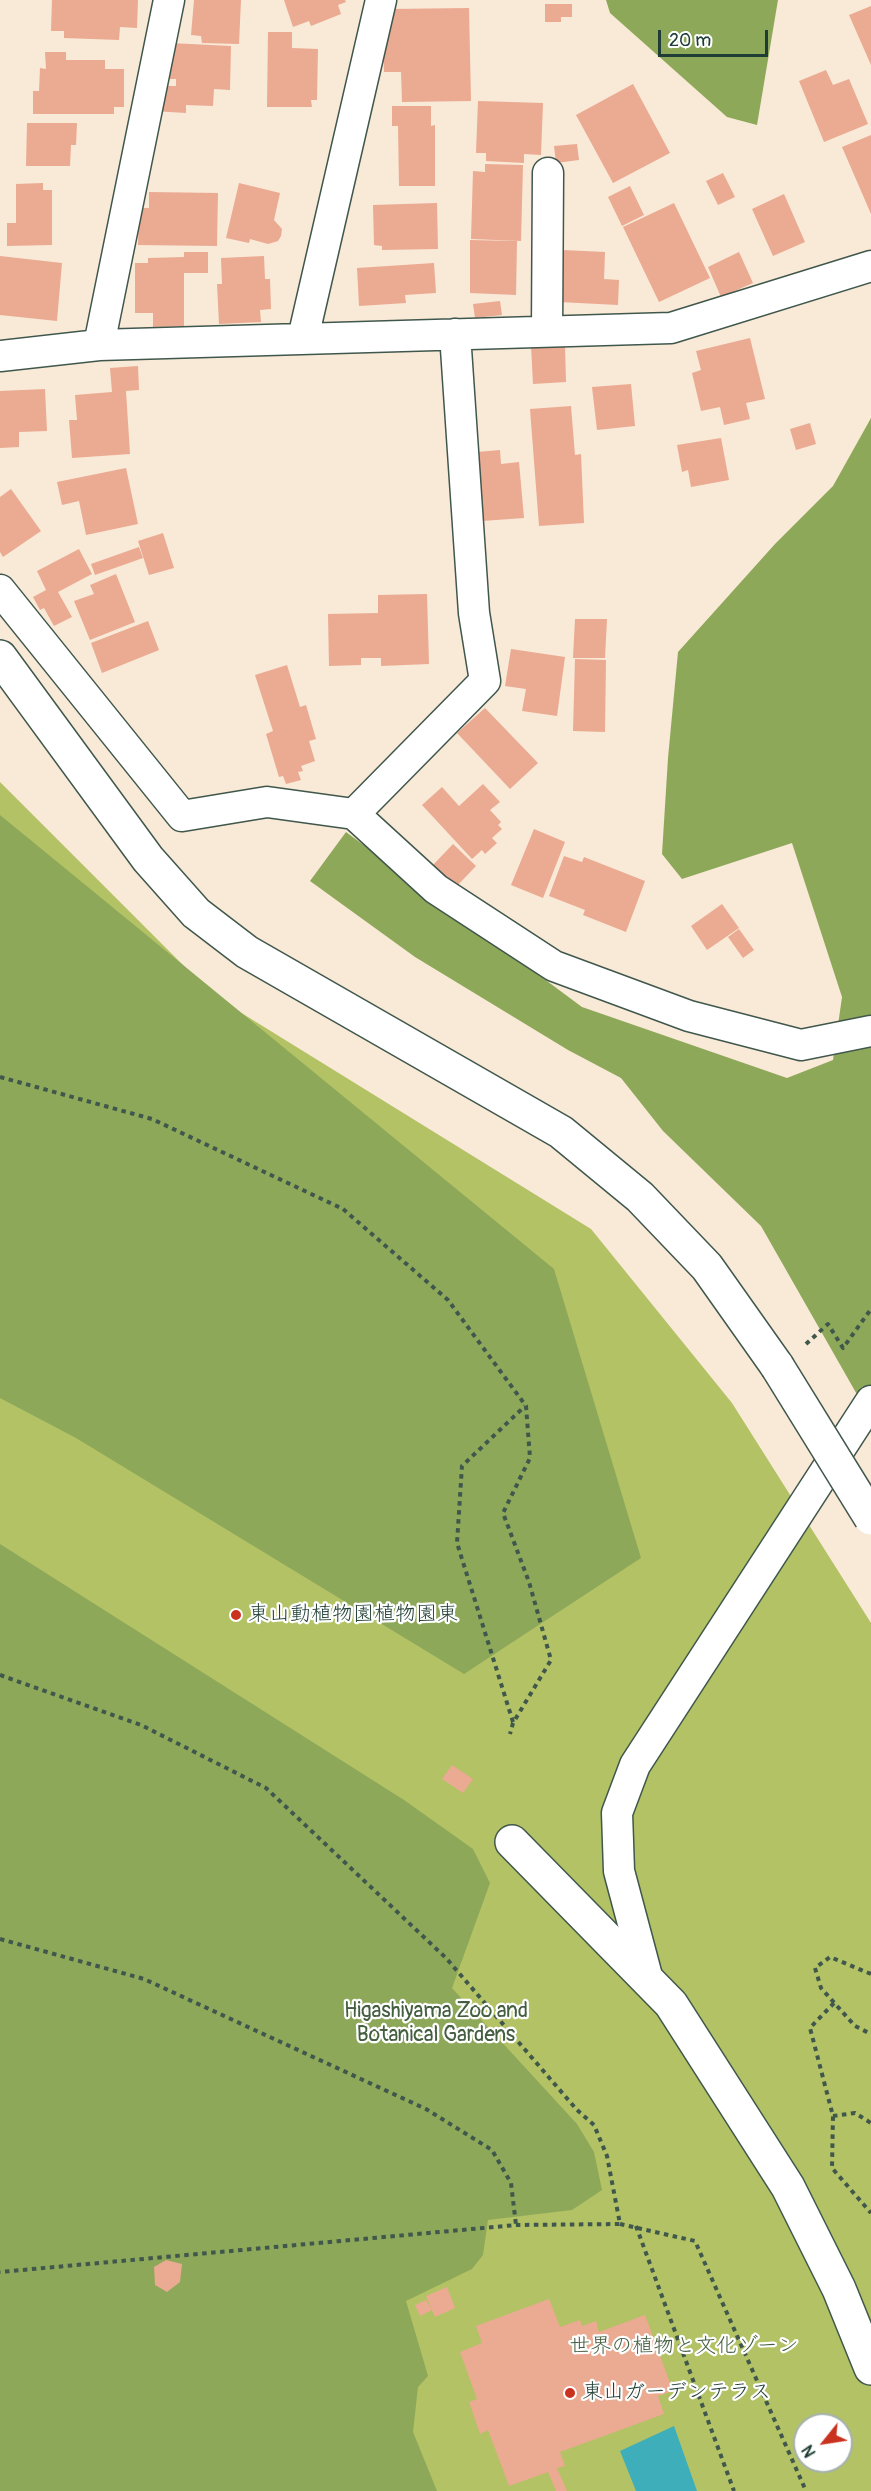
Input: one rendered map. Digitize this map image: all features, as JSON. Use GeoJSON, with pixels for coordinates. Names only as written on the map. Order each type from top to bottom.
{"type":"FeatureCollection","features":[{"type":"Feature","properties":{"kind":"street"},"geometry":{"type":"LineString","coordinates":[[99,345],[170,0]]}},
{"type":"Feature","properties":{"kind":"street"},"geometry":{"type":"LineString","coordinates":[[303,338],[381,0]]}},
{"type":"Feature","properties":{"kind":"street"},"geometry":{"type":"LineString","coordinates":[[547,331],[548,173]]}},
{"type":"Feature","properties":{"kind":"street"},"geometry":{"type":"LineString","coordinates":[[0,356],[99,345],[671,328],[871,266]]}},
{"type":"Feature","properties":{"kind":"street"},"geometry":{"type":"LineString","coordinates":[[354,814],[485,681],[474,614],[455,334]]}},
{"type":"Feature","properties":{"kind":"street"},"geometry":{"type":"LineString","coordinates":[[0,590],[182,816],[267,802],[354,814],[436,889],[554,966],[689,1016],[801,1044],[871,1031]]}},
{"type":"Feature","properties":{"kind":"street"},"geometry":{"type":"LineString","coordinates":[[0,657],[148,859],[196,913],[247,952],[561,1132],[640,1197],[707,1267],[777,1366],[871,1518]]}},
{"type":"Feature","properties":{"kind":"street"},"geometry":{"type":"LineString","coordinates":[[648,1980],[619,1872],[617,1813],[635,1765],[871,1401]]}},
{"type":"Feature","properties":{"kind":"street"},"geometry":{"type":"LineString","coordinates":[[512,1842],[671,2004],[788,2187],[839,2289],[871,2368]]}},
{"type":"Feature","properties":{"kind":"path"},"geometry":{"type":"LineString","coordinates":[[0,1077],[152,1119],[343,1209],[448,1300],[526,1406],[530,1458],[503,1513],[529,1582],[551,1660],[513,1723],[510,1734]]}},
{"type":"Feature","properties":{"kind":"path"},"geometry":{"type":"LineString","coordinates":[[806,1344],[828,1324],[843,1348],[871,1309]]}},
{"type":"Feature","properties":{"kind":"path"},"geometry":{"type":"LineString","coordinates":[[513,1723],[457,1544],[462,1466],[526,1406]]}},
{"type":"Feature","properties":{"kind":"path"},"geometry":{"type":"LineString","coordinates":[[0,1675],[141,1725],[266,1788],[446,1958],[577,2110],[594,2125],[607,2156],[620,2224]]}},
{"type":"Feature","properties":{"kind":"path"},"geometry":{"type":"LineString","coordinates":[[0,1939],[144,1979],[426,2109],[492,2150],[511,2183],[516,2225]]}},
{"type":"Feature","properties":{"kind":"path"},"geometry":{"type":"LineString","coordinates":[[871,1974],[830,1957],[815,1968],[821,1988],[855,2026],[871,2034]]}},
{"type":"Feature","properties":{"kind":"path"},"geometry":{"type":"LineString","coordinates":[[834,2003],[810,2028],[833,2116],[832,2168],[871,2213]]}},
{"type":"Feature","properties":{"kind":"path"},"geometry":{"type":"LineString","coordinates":[[833,2116],[855,2113],[871,2122]]}},
{"type":"Feature","properties":{"kind":"path"},"geometry":{"type":"LineString","coordinates":[[0,2272],[516,2225],[620,2224],[695,2241],[806,2491]]}},
{"type":"Feature","properties":{"kind":"path"},"geometry":{"type":"LineString","coordinates":[[636,2226],[734,2491]]}},
{"type":"Feature","properties":{"kind":"green space"},"geometry":{"type":"Polygon","coordinates":[[[606,0],[778,0],[757,125],[727,117],[610,13],[606,0]]]}},
{"type":"Feature","properties":{"kind":"green space"},"geometry":{"type":"Polygon","coordinates":[[[871,418],[871,1419],[761,1226],[663,1131],[621,1078],[568,1050],[415,957],[310,881],[346,832],[582,1007],[787,1078],[833,1060],[842,997],[792,843],[682,879],[662,854],[678,652],[775,544],[833,486],[871,418]]]}},
{"type":"Feature","properties":{"kind":"green space","name":"Higashiyama Zoo and Botanical Gardens"},"geometry":{"type":"Polygon","coordinates":[[[0,782],[214,996],[591,1229],[732,1403],[871,1623],[871,2491],[0,2491],[0,782]]]}},
{"type":"Feature","properties":{"kind":"green space"},"geometry":{"type":"Polygon","coordinates":[[[0,815],[554,1269],[641,1558],[464,1674],[76,1438],[0,1398],[0,815]]]}},
{"type":"Feature","properties":{"kind":"green space"},"geometry":{"type":"Polygon","coordinates":[[[0,1544],[404,1800],[473,1849],[490,1883],[452,1988],[577,2124],[594,2152],[602,2190],[572,2210],[488,2220],[483,2255],[472,2269],[406,2301],[428,2376],[418,2387],[413,2432],[437,2491],[0,2491],[0,1544]]]}},
{"type":"Feature","properties":{"kind":"water"},"geometry":{"type":"Polygon","coordinates":[[[674,2426],[697,2491],[636,2491],[620,2451],[674,2426]]]}},
{"type":"Feature","properties":{"kind":"building"},"geometry":{"type":"Polygon","coordinates":[[[52,0],[138,0],[137,28],[120,27],[119,40],[64,38],[64,31],[51,31],[52,0]]]}},
{"type":"Feature","properties":{"kind":"building"},"geometry":{"type":"Polygon","coordinates":[[[194,0],[241,0],[239,44],[202,43],[201,36],[191,35],[194,0]]]}},
{"type":"Feature","properties":{"kind":"building"},"geometry":{"type":"Polygon","coordinates":[[[284,0],[345,0],[346,2],[338,5],[341,14],[311,26],[309,21],[293,27],[284,0]]]}},
{"type":"Feature","properties":{"kind":"building"},"geometry":{"type":"Polygon","coordinates":[[[545,4],[572,4],[572,17],[561,17],[561,22],[545,22],[545,4]]]}},
{"type":"Feature","properties":{"kind":"building"},"geometry":{"type":"Polygon","coordinates":[[[871,6],[871,65],[849,15],[871,6]]]}},
{"type":"Feature","properties":{"kind":"building"},"geometry":{"type":"Polygon","coordinates":[[[469,8],[471,101],[402,102],[401,72],[384,72],[383,41],[391,9],[469,8]]]}},
{"type":"Feature","properties":{"kind":"building"},"geometry":{"type":"Polygon","coordinates":[[[268,32],[292,32],[292,48],[318,49],[317,100],[311,100],[312,107],[267,107],[268,32]]]}},
{"type":"Feature","properties":{"kind":"building"},"geometry":{"type":"Polygon","coordinates":[[[170,43],[231,46],[230,90],[214,89],[213,106],[186,105],[186,113],[153,111],[158,86],[176,86],[176,79],[169,79],[170,43]]]}},
{"type":"Feature","properties":{"kind":"building"},"geometry":{"type":"Polygon","coordinates":[[[45,52],[66,52],[66,60],[105,60],[105,69],[124,69],[124,107],[114,107],[114,114],[33,114],[33,91],[39,91],[40,68],[46,69],[45,52]]]}},
{"type":"Feature","properties":{"kind":"building"},"geometry":{"type":"Polygon","coordinates":[[[826,70],[833,85],[849,79],[868,124],[824,142],[799,81],[826,70]]]}},
{"type":"Feature","properties":{"kind":"building"},"geometry":{"type":"Polygon","coordinates":[[[633,84],[670,153],[613,183],[576,115],[633,84]]]}},
{"type":"Feature","properties":{"kind":"building"},"geometry":{"type":"Polygon","coordinates":[[[478,101],[543,103],[541,155],[524,154],[524,163],[486,161],[486,153],[476,153],[478,101]]]}},
{"type":"Feature","properties":{"kind":"building"},"geometry":{"type":"Polygon","coordinates":[[[392,106],[431,106],[431,126],[435,125],[435,186],[399,186],[398,126],[392,126],[392,106]]]}},
{"type":"Feature","properties":{"kind":"building"},"geometry":{"type":"Polygon","coordinates":[[[27,123],[77,123],[76,145],[71,145],[70,166],[26,166],[27,123]]]}},
{"type":"Feature","properties":{"kind":"building"},"geometry":{"type":"Polygon","coordinates":[[[871,135],[871,214],[842,147],[871,135]]]}},
{"type":"Feature","properties":{"kind":"building"},"geometry":{"type":"Polygon","coordinates":[[[577,144],[579,160],[556,163],[554,146],[577,144]]]}},
{"type":"Feature","properties":{"kind":"building"},"geometry":{"type":"Polygon","coordinates":[[[485,164],[523,165],[521,241],[471,239],[473,171],[485,172],[485,164]]]}},
{"type":"Feature","properties":{"kind":"building"},"geometry":{"type":"Polygon","coordinates":[[[723,173],[735,197],[718,205],[706,181],[723,173]]]}},
{"type":"Feature","properties":{"kind":"building"},"geometry":{"type":"Polygon","coordinates":[[[43,183],[43,190],[52,190],[52,245],[7,246],[7,223],[16,223],[16,184],[43,183]]]}},
{"type":"Feature","properties":{"kind":"building"},"geometry":{"type":"Polygon","coordinates":[[[239,183],[280,193],[274,220],[282,229],[278,241],[268,244],[250,239],[249,243],[226,238],[239,183]]]}},
{"type":"Feature","properties":{"kind":"building"},"geometry":{"type":"Polygon","coordinates":[[[630,186],[644,215],[622,226],[608,197],[630,186]]]}},
{"type":"Feature","properties":{"kind":"building"},"geometry":{"type":"Polygon","coordinates":[[[149,192],[218,193],[217,246],[138,245],[139,208],[149,208],[149,192]]]}},
{"type":"Feature","properties":{"kind":"building"},"geometry":{"type":"Polygon","coordinates":[[[784,194],[805,242],[773,256],[752,209],[784,194]]]}},
{"type":"Feature","properties":{"kind":"building"},"geometry":{"type":"Polygon","coordinates":[[[437,203],[438,249],[382,250],[382,246],[374,245],[373,205],[437,203]]]}},
{"type":"Feature","properties":{"kind":"building"},"geometry":{"type":"Polygon","coordinates":[[[674,203],[710,278],[659,302],[623,227],[674,203]]]}},
{"type":"Feature","properties":{"kind":"building"},"geometry":{"type":"Polygon","coordinates":[[[470,240],[517,241],[516,295],[470,293],[470,240]]]}},
{"type":"Feature","properties":{"kind":"building"},"geometry":{"type":"Polygon","coordinates":[[[562,250],[605,252],[604,279],[619,280],[618,305],[559,302],[562,250]]]}},
{"type":"Feature","properties":{"kind":"building"},"geometry":{"type":"Polygon","coordinates":[[[184,252],[208,252],[208,273],[184,273],[184,326],[153,327],[153,313],[135,313],[135,263],[148,263],[148,258],[184,257],[184,252]]]}},
{"type":"Feature","properties":{"kind":"building"},"geometry":{"type":"Polygon","coordinates":[[[739,252],[753,283],[721,297],[708,267],[739,252]]]}},
{"type":"Feature","properties":{"kind":"building"},"geometry":{"type":"Polygon","coordinates":[[[0,256],[62,263],[57,321],[0,315],[0,256]]]}},
{"type":"Feature","properties":{"kind":"building"},"geometry":{"type":"Polygon","coordinates":[[[264,256],[265,279],[270,279],[271,309],[260,310],[261,322],[219,324],[217,284],[222,284],[221,258],[264,256]]]}},
{"type":"Feature","properties":{"kind":"building"},"geometry":{"type":"Polygon","coordinates":[[[434,263],[436,293],[405,295],[406,303],[359,306],[357,268],[434,263]]]}},
{"type":"Feature","properties":{"kind":"building"},"geometry":{"type":"Polygon","coordinates":[[[500,301],[502,315],[475,318],[473,304],[500,301]]]}},
{"type":"Feature","properties":{"kind":"building"},"geometry":{"type":"Polygon","coordinates":[[[750,338],[765,399],[746,403],[750,419],[724,425],[720,407],[701,411],[692,373],[701,370],[696,351],[750,338]]]}},
{"type":"Feature","properties":{"kind":"building"},"geometry":{"type":"Polygon","coordinates":[[[565,345],[566,382],[533,384],[531,346],[565,345]]]}},
{"type":"Feature","properties":{"kind":"building"},"geometry":{"type":"Polygon","coordinates":[[[138,366],[139,390],[126,391],[130,454],[72,458],[69,420],[77,420],[75,395],[112,392],[110,368],[138,366]]]}},
{"type":"Feature","properties":{"kind":"building"},"geometry":{"type":"Polygon","coordinates":[[[631,384],[635,426],[597,430],[592,387],[631,384]]]}},
{"type":"Feature","properties":{"kind":"building"},"geometry":{"type":"Polygon","coordinates":[[[45,389],[47,431],[19,432],[19,447],[0,448],[0,391],[45,389]]]}},
{"type":"Feature","properties":{"kind":"building"},"geometry":{"type":"Polygon","coordinates":[[[571,406],[575,455],[581,454],[584,523],[539,526],[530,409],[571,406]]]}},
{"type":"Feature","properties":{"kind":"building"},"geometry":{"type":"Polygon","coordinates":[[[810,423],[816,444],[796,450],[790,429],[810,423]]]}},
{"type":"Feature","properties":{"kind":"building"},"geometry":{"type":"Polygon","coordinates":[[[721,438],[729,480],[691,487],[688,470],[682,472],[677,445],[721,438]]]}},
{"type":"Feature","properties":{"kind":"building"},"geometry":{"type":"Polygon","coordinates":[[[500,450],[501,464],[519,462],[524,518],[482,521],[477,452],[500,450]]]}},
{"type":"Feature","properties":{"kind":"building"},"geometry":{"type":"Polygon","coordinates":[[[126,468],[138,524],[86,535],[79,501],[62,505],[57,482],[126,468]]]}},
{"type":"Feature","properties":{"kind":"building"},"geometry":{"type":"Polygon","coordinates":[[[11,489],[41,531],[3,557],[0,552],[0,497],[11,489]]]}},
{"type":"Feature","properties":{"kind":"building"},"geometry":{"type":"Polygon","coordinates":[[[163,533],[174,568],[149,575],[138,541],[163,533]]]}},
{"type":"Feature","properties":{"kind":"building"},"geometry":{"type":"Polygon","coordinates":[[[139,547],[143,558],[95,575],[91,564],[139,547]]]}},
{"type":"Feature","properties":{"kind":"building"},"geometry":{"type":"Polygon","coordinates":[[[79,549],[92,574],[58,592],[72,617],[54,626],[44,608],[40,610],[33,597],[46,590],[37,571],[79,549]]]}},
{"type":"Feature","properties":{"kind":"building"},"geometry":{"type":"Polygon","coordinates":[[[116,574],[135,622],[90,640],[74,601],[94,594],[90,585],[116,574]]]}},
{"type":"Feature","properties":{"kind":"building"},"geometry":{"type":"Polygon","coordinates":[[[427,594],[429,664],[381,666],[381,658],[361,658],[361,665],[329,666],[328,614],[378,613],[378,595],[427,594]]]}},
{"type":"Feature","properties":{"kind":"building"},"geometry":{"type":"Polygon","coordinates":[[[575,619],[607,619],[605,658],[573,658],[575,619]]]}},
{"type":"Feature","properties":{"kind":"building"},"geometry":{"type":"Polygon","coordinates":[[[148,621],[159,650],[102,673],[91,643],[148,621]]]}},
{"type":"Feature","properties":{"kind":"building"},"geometry":{"type":"Polygon","coordinates":[[[511,649],[565,657],[557,716],[522,711],[526,689],[505,686],[511,649]]]}},
{"type":"Feature","properties":{"kind":"building"},"geometry":{"type":"Polygon","coordinates":[[[575,659],[606,660],[605,732],[573,731],[575,659]]]}},
{"type":"Feature","properties":{"kind":"building"},"geometry":{"type":"Polygon","coordinates":[[[287,665],[300,707],[306,705],[316,739],[309,741],[315,761],[301,766],[303,771],[298,772],[301,780],[286,784],[283,776],[279,777],[266,734],[273,731],[255,675],[287,665]]]}},
{"type":"Feature","properties":{"kind":"building"},"geometry":{"type":"Polygon","coordinates":[[[485,708],[538,763],[510,789],[457,733],[485,708]]]}},
{"type":"Feature","properties":{"kind":"building"},"geometry":{"type":"Polygon","coordinates":[[[483,784],[500,802],[490,810],[501,822],[498,825],[502,829],[492,838],[497,843],[485,854],[482,850],[472,859],[422,805],[442,787],[459,806],[483,784]]]}},
{"type":"Feature","properties":{"kind":"building"},"geometry":{"type":"Polygon","coordinates":[[[534,829],[565,842],[543,898],[511,885],[534,829]]]}},
{"type":"Feature","properties":{"kind":"building"},"geometry":{"type":"Polygon","coordinates":[[[453,844],[476,866],[456,887],[433,865],[453,844]]]}},
{"type":"Feature","properties":{"kind":"building"},"geometry":{"type":"Polygon","coordinates":[[[564,856],[582,862],[584,857],[645,881],[626,932],[583,915],[585,910],[549,896],[564,856]]]}},
{"type":"Feature","properties":{"kind":"building"},"geometry":{"type":"Polygon","coordinates":[[[722,904],[739,928],[707,950],[691,926],[722,904]]]}},
{"type":"Feature","properties":{"kind":"building"},"geometry":{"type":"Polygon","coordinates":[[[739,929],[754,950],[743,958],[728,937],[739,929]]]}},
{"type":"Feature","properties":{"kind":"building"},"geometry":{"type":"Polygon","coordinates":[[[452,1765],[473,1779],[463,1793],[442,1779],[452,1765]]]}},
{"type":"Feature","properties":{"kind":"building"},"geometry":{"type":"Polygon","coordinates":[[[166,2260],[182,2264],[180,2282],[167,2292],[155,2285],[154,2267],[166,2260]]]}},
{"type":"Feature","properties":{"kind":"building"},"geometry":{"type":"Polygon","coordinates":[[[447,2287],[455,2308],[435,2317],[426,2296],[447,2287]]]}},
{"type":"Feature","properties":{"kind":"building","name":"東山ガーデンテラス"},"geometry":{"type":"Polygon","coordinates":[[[549,2299],[560,2327],[580,2320],[582,2326],[596,2321],[599,2332],[645,2315],[673,2391],[658,2396],[664,2414],[560,2452],[565,2466],[557,2468],[567,2491],[556,2491],[548,2472],[509,2486],[488,2430],[480,2434],[469,2402],[477,2399],[460,2352],[482,2343],[476,2326],[549,2299]]]}},
{"type":"Feature","properties":{"kind":"building"},"geometry":{"type":"Polygon","coordinates":[[[426,2300],[432,2310],[420,2316],[415,2305],[426,2300]]]}},
{"type":"Feature","properties":{"kind":"place","name":"東山動植物園植物園東"},"geometry":{"type":"Point","coordinates":[236,1615]}},
{"type":"Feature","properties":{"kind":"place","name":"東山ガーデンテラス"},"geometry":{"type":"Point","coordinates":[570,2393]}},
{"type":"Feature","properties":{"kind":"park label","name":"世界の植物と文化ゾーン"},"geometry":{"type":"Point","coordinates":[684,2347]}}]}
